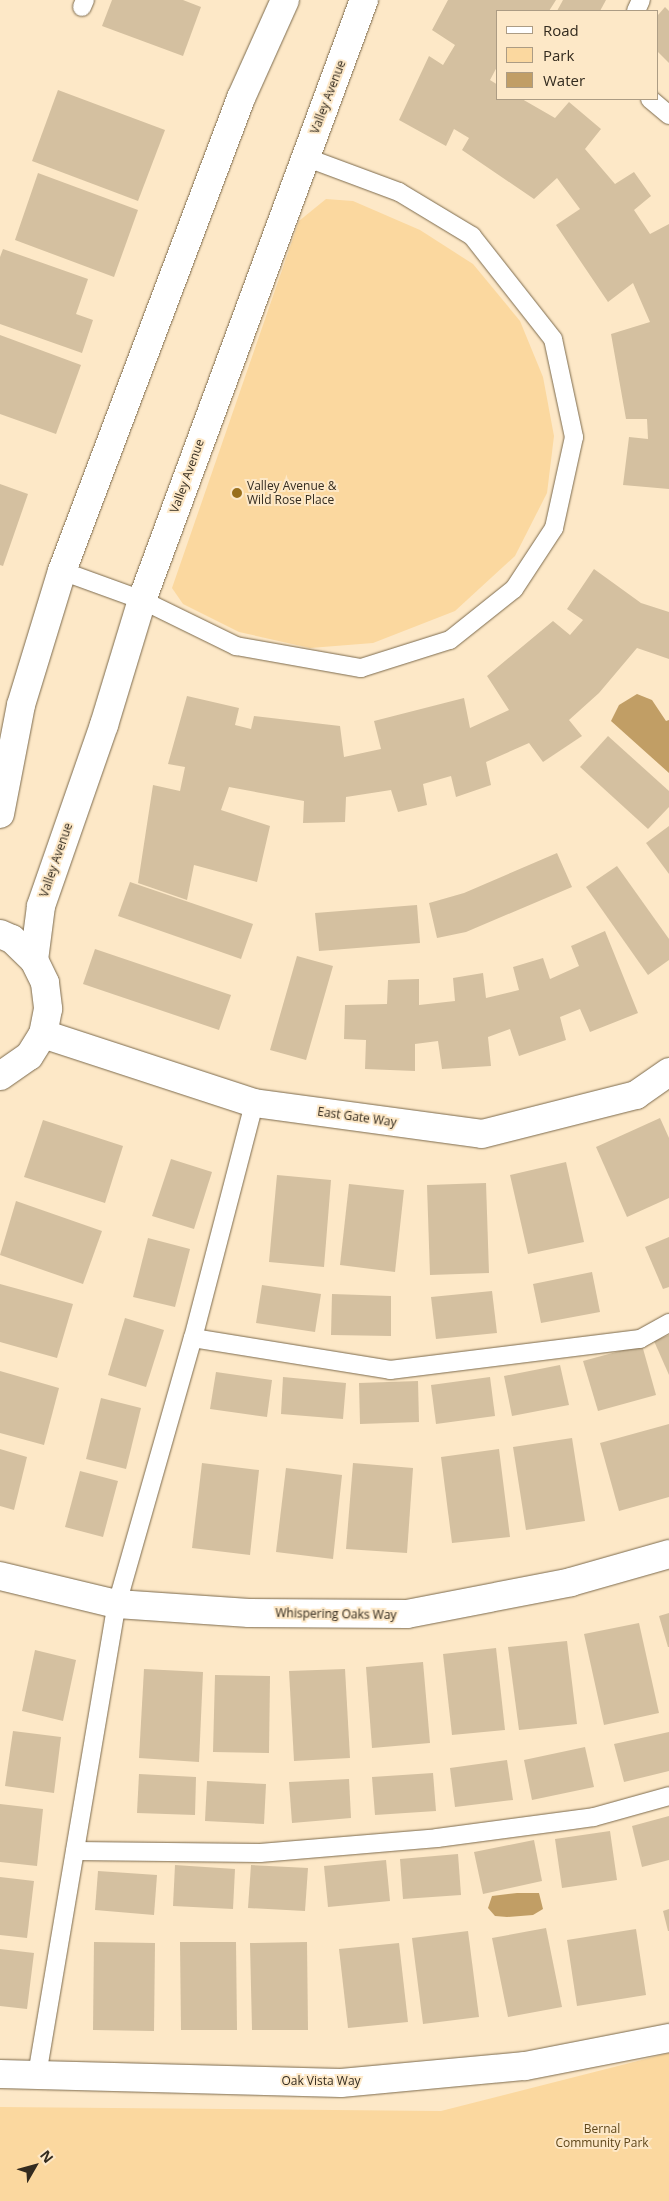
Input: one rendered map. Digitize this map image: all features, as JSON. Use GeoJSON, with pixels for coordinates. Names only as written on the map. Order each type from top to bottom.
{"type":"FeatureCollection","features":[{"type":"Feature","properties":{"kind":"street"},"geometry":{"type":"LineString","coordinates":[[0,814],[21,705],[62,571],[241,98],[284,0]]}},
{"type":"Feature","properties":{"kind":"street","name":"Valley Avenue"},"geometry":{"type":"LineString","coordinates":[[34,960],[37,928],[46,888],[104,726],[142,600],[364,0]]}},
{"type":"Feature","properties":{"kind":"street"},"geometry":{"type":"LineString","coordinates":[[0,934],[12,938],[34,960],[45,983],[48,1009],[43,1034],[29,1056],[0,1076]]}},
{"type":"Feature","properties":{"kind":"street","name":"East Gate Way"},"geometry":{"type":"LineString","coordinates":[[43,1034],[254,1103],[482,1134],[636,1095],[669,1072]]}},
{"type":"Feature","properties":{"kind":"street","name":"Whispering Oaks Way"},"geometry":{"type":"LineString","coordinates":[[0,1576],[117,1604],[249,1613],[407,1614],[572,1582],[669,1554]]}},
{"type":"Feature","properties":{"kind":"street","name":"Oak Vista Way"},"geometry":{"type":"LineString","coordinates":[[0,2074],[341,2083],[525,2066],[669,2038]]}},
{"type":"Feature","properties":{"kind":"lane"},"geometry":{"type":"LineString","coordinates":[[651,100],[669,115]]}},
{"type":"Feature","properties":{"kind":"lane"},"geometry":{"type":"LineString","coordinates":[[62,571],[142,600],[236,646],[360,668],[450,640],[514,589],[554,528],[574,437],[553,339],[472,236],[399,192],[305,157]]}},
{"type":"Feature","properties":{"kind":"lane"},"geometry":{"type":"LineString","coordinates":[[37,2075],[117,1604],[193,1338],[254,1103]]}},
{"type":"Feature","properties":{"kind":"lane"},"geometry":{"type":"LineString","coordinates":[[193,1338],[390,1370],[640,1339],[669,1323]]}},
{"type":"Feature","properties":{"kind":"lane"},"geometry":{"type":"LineString","coordinates":[[75,1851],[260,1853],[438,1838],[594,1817],[669,1796]]}},
{"type":"Feature","properties":{"kind":"green space"},"geometry":{"type":"Polygon","coordinates":[[[326,199],[353,201],[420,230],[473,264],[520,321],[543,377],[554,436],[547,493],[515,556],[455,611],[373,643],[310,648],[239,632],[183,604],[172,588],[299,221],[326,199]]]}},
{"type":"Feature","properties":{"kind":"green space","name":"Bernal Community Park"},"geometry":{"type":"Polygon","coordinates":[[[669,2053],[669,2201],[0,2201],[0,2107],[441,2111],[669,2053]]]}},
{"type":"Feature","properties":{"kind":"water"},"geometry":{"type":"Polygon","coordinates":[[[637,694],[652,700],[666,721],[669,720],[669,773],[611,721],[619,705],[637,694]]]}},
{"type":"Feature","properties":{"kind":"water"},"geometry":{"type":"Polygon","coordinates":[[[539,1893],[543,1909],[533,1915],[507,1917],[495,1916],[488,1908],[492,1896],[539,1893]]]}},
{"type":"Feature","properties":{"kind":"building"},"geometry":{"type":"Polygon","coordinates":[[[112,0],[183,0],[201,7],[183,56],[102,26],[112,0]]]}},
{"type":"Feature","properties":{"kind":"building"},"geometry":{"type":"Polygon","coordinates":[[[448,0],[556,0],[550,10],[497,10],[497,67],[490,80],[497,84],[497,100],[524,100],[555,118],[569,102],[601,129],[585,149],[615,184],[634,172],[651,196],[634,210],[650,234],[669,224],[669,489],[623,485],[629,437],[648,439],[647,419],[626,419],[611,334],[650,322],[633,283],[608,302],[556,225],[580,209],[557,178],[534,199],[462,150],[469,138],[454,129],[446,146],[399,120],[429,56],[443,65],[455,45],[432,30],[448,0]]]}},
{"type":"Feature","properties":{"kind":"building"},"geometry":{"type":"Polygon","coordinates":[[[563,0],[606,0],[601,10],[558,10],[563,0]]]}},
{"type":"Feature","properties":{"kind":"building"},"geometry":{"type":"Polygon","coordinates":[[[665,7],[669,11],[669,63],[659,53],[659,14],[665,7]]]}},
{"type":"Feature","properties":{"kind":"building"},"geometry":{"type":"Polygon","coordinates":[[[58,90],[165,130],[138,201],[32,161],[58,90]]]}},
{"type":"Feature","properties":{"kind":"building"},"geometry":{"type":"Polygon","coordinates":[[[38,173],[138,210],[114,277],[15,240],[38,173]]]}},
{"type":"Feature","properties":{"kind":"building"},"geometry":{"type":"Polygon","coordinates":[[[3,249],[88,279],[76,314],[93,320],[82,353],[0,324],[0,257],[3,249]]]}},
{"type":"Feature","properties":{"kind":"building"},"geometry":{"type":"Polygon","coordinates":[[[0,335],[81,365],[56,434],[0,414],[0,335]]]}},
{"type":"Feature","properties":{"kind":"building"},"geometry":{"type":"Polygon","coordinates":[[[0,484],[28,494],[3,566],[0,565],[0,484]]]}},
{"type":"Feature","properties":{"kind":"building"},"geometry":{"type":"Polygon","coordinates":[[[594,569],[641,603],[669,612],[669,659],[637,648],[599,693],[569,720],[582,736],[543,762],[529,743],[486,762],[491,785],[456,797],[451,776],[423,784],[427,805],[398,812],[391,790],[346,797],[345,822],[303,823],[304,801],[229,787],[221,810],[270,826],[257,882],[194,865],[187,900],[138,883],[153,785],[180,791],[185,767],[168,764],[187,696],[239,708],[235,725],[251,729],[254,716],[340,726],[344,757],[381,749],[374,721],[464,698],[470,728],[509,710],[487,676],[553,621],[570,635],[583,620],[567,609],[594,569]]]}},
{"type":"Feature","properties":{"kind":"building"},"geometry":{"type":"Polygon","coordinates":[[[608,736],[669,791],[669,807],[648,829],[580,767],[608,736]]]}},
{"type":"Feature","properties":{"kind":"building"},"geometry":{"type":"Polygon","coordinates":[[[669,826],[669,874],[646,843],[669,826]]]}},
{"type":"Feature","properties":{"kind":"building"},"geometry":{"type":"Polygon","coordinates":[[[557,853],[572,887],[466,932],[437,938],[429,903],[464,893],[557,853]]]}},
{"type":"Feature","properties":{"kind":"building"},"geometry":{"type":"Polygon","coordinates":[[[617,866],[669,939],[669,960],[648,975],[586,887],[617,866]]]}},
{"type":"Feature","properties":{"kind":"building"},"geometry":{"type":"Polygon","coordinates":[[[130,882],[253,924],[241,959],[118,916],[130,882]]]}},
{"type":"Feature","properties":{"kind":"building"},"geometry":{"type":"Polygon","coordinates":[[[417,905],[420,943],[319,951],[315,913],[417,905]]]}},
{"type":"Feature","properties":{"kind":"building"},"geometry":{"type":"Polygon","coordinates":[[[605,931],[638,1013],[590,1032],[580,1009],[560,1017],[566,1040],[519,1056],[510,1029],[488,1037],[491,1066],[442,1069],[438,1041],[415,1044],[415,1071],[365,1069],[366,1040],[344,1039],[345,1005],[387,1004],[388,980],[419,979],[419,1005],[455,1001],[453,978],[483,973],[486,998],[519,990],[513,967],[543,958],[550,979],[579,966],[571,946],[605,931]]]}},
{"type":"Feature","properties":{"kind":"building"},"geometry":{"type":"Polygon","coordinates":[[[95,949],[231,995],[219,1030],[83,984],[95,949]]]}},
{"type":"Feature","properties":{"kind":"building"},"geometry":{"type":"Polygon","coordinates":[[[297,956],[333,966],[306,1060],[270,1050],[297,956]]]}},
{"type":"Feature","properties":{"kind":"building"},"geometry":{"type":"Polygon","coordinates":[[[660,1118],[669,1138],[669,1198],[627,1217],[596,1147],[660,1118]]]}},
{"type":"Feature","properties":{"kind":"building"},"geometry":{"type":"Polygon","coordinates":[[[43,1120],[123,1146],[105,1203],[24,1177],[43,1120]]]}},
{"type":"Feature","properties":{"kind":"building"},"geometry":{"type":"Polygon","coordinates":[[[171,1159],[212,1172],[194,1229],[152,1216],[171,1159]]]}},
{"type":"Feature","properties":{"kind":"building"},"geometry":{"type":"Polygon","coordinates":[[[566,1162],[584,1242],[528,1254],[510,1175],[566,1162]]]}},
{"type":"Feature","properties":{"kind":"building"},"geometry":{"type":"Polygon","coordinates":[[[277,1175],[331,1180],[324,1267],[269,1262],[277,1175]]]}},
{"type":"Feature","properties":{"kind":"building"},"geometry":{"type":"Polygon","coordinates":[[[486,1183],[489,1273],[430,1275],[427,1185],[486,1183]]]}},
{"type":"Feature","properties":{"kind":"building"},"geometry":{"type":"Polygon","coordinates":[[[349,1184],[404,1190],[395,1272],[340,1265],[349,1184]]]}},
{"type":"Feature","properties":{"kind":"building"},"geometry":{"type":"Polygon","coordinates":[[[16,1201],[102,1231],[83,1284],[0,1255],[16,1201]]]}},
{"type":"Feature","properties":{"kind":"building"},"geometry":{"type":"Polygon","coordinates":[[[669,1237],[669,1287],[663,1289],[645,1247],[669,1237]]]}},
{"type":"Feature","properties":{"kind":"building"},"geometry":{"type":"Polygon","coordinates":[[[148,1238],[190,1249],[175,1307],[133,1297],[148,1238]]]}},
{"type":"Feature","properties":{"kind":"building"},"geometry":{"type":"Polygon","coordinates":[[[592,1272],[600,1312],[541,1323],[533,1284],[592,1272]]]}},
{"type":"Feature","properties":{"kind":"building"},"geometry":{"type":"Polygon","coordinates":[[[0,1284],[73,1304],[57,1358],[0,1342],[0,1284]]]}},
{"type":"Feature","properties":{"kind":"building"},"geometry":{"type":"Polygon","coordinates":[[[262,1285],[321,1294],[315,1332],[256,1323],[262,1285]]]}},
{"type":"Feature","properties":{"kind":"building"},"geometry":{"type":"Polygon","coordinates":[[[492,1291],[497,1333],[436,1339],[431,1297],[492,1291]]]}},
{"type":"Feature","properties":{"kind":"building"},"geometry":{"type":"Polygon","coordinates":[[[332,1294],[391,1296],[391,1336],[331,1335],[332,1294]]]}},
{"type":"Feature","properties":{"kind":"building"},"geometry":{"type":"Polygon","coordinates":[[[125,1318],[164,1330],[146,1387],[108,1375],[125,1318]]]}},
{"type":"Feature","properties":{"kind":"building"},"geometry":{"type":"Polygon","coordinates":[[[669,1335],[669,1375],[654,1341],[669,1335]]]}},
{"type":"Feature","properties":{"kind":"building"},"geometry":{"type":"Polygon","coordinates":[[[642,1345],[656,1395],[598,1411],[583,1361],[642,1345]]]}},
{"type":"Feature","properties":{"kind":"building"},"geometry":{"type":"Polygon","coordinates":[[[560,1365],[569,1405],[512,1416],[504,1376],[560,1365]]]}},
{"type":"Feature","properties":{"kind":"building"},"geometry":{"type":"Polygon","coordinates":[[[0,1371],[59,1388],[44,1445],[0,1433],[0,1371]]]}},
{"type":"Feature","properties":{"kind":"building"},"geometry":{"type":"Polygon","coordinates":[[[216,1372],[272,1380],[267,1417],[210,1409],[216,1372]]]}},
{"type":"Feature","properties":{"kind":"building"},"geometry":{"type":"Polygon","coordinates":[[[283,1377],[346,1383],[343,1419],[281,1414],[283,1377]]]}},
{"type":"Feature","properties":{"kind":"building"},"geometry":{"type":"Polygon","coordinates":[[[490,1377],[495,1416],[436,1424],[431,1385],[490,1377]]]}},
{"type":"Feature","properties":{"kind":"building"},"geometry":{"type":"Polygon","coordinates":[[[418,1381],[419,1422],[360,1424],[359,1383],[418,1381]]]}},
{"type":"Feature","properties":{"kind":"building"},"geometry":{"type":"Polygon","coordinates":[[[101,1398],[141,1408],[126,1469],[86,1459],[101,1398]]]}},
{"type":"Feature","properties":{"kind":"building"},"geometry":{"type":"Polygon","coordinates":[[[669,1424],[669,1497],[619,1511],[600,1443],[669,1424]]]}},
{"type":"Feature","properties":{"kind":"building"},"geometry":{"type":"Polygon","coordinates":[[[572,1438],[585,1521],[526,1530],[513,1447],[572,1438]]]}},
{"type":"Feature","properties":{"kind":"building"},"geometry":{"type":"Polygon","coordinates":[[[0,1449],[27,1457],[14,1510],[0,1506],[0,1449]]]}},
{"type":"Feature","properties":{"kind":"building"},"geometry":{"type":"Polygon","coordinates":[[[499,1449],[510,1537],[452,1543],[441,1457],[499,1449]]]}},
{"type":"Feature","properties":{"kind":"building"},"geometry":{"type":"Polygon","coordinates":[[[202,1463],[259,1470],[250,1555],[192,1548],[202,1463]]]}},
{"type":"Feature","properties":{"kind":"building"},"geometry":{"type":"Polygon","coordinates":[[[353,1463],[413,1468],[407,1553],[346,1549],[353,1463]]]}},
{"type":"Feature","properties":{"kind":"building"},"geometry":{"type":"Polygon","coordinates":[[[286,1468],[342,1475],[333,1559],[276,1552],[286,1468]]]}},
{"type":"Feature","properties":{"kind":"building"},"geometry":{"type":"Polygon","coordinates":[[[80,1471],[118,1481],[103,1537],[65,1527],[80,1471]]]}},
{"type":"Feature","properties":{"kind":"building"},"geometry":{"type":"Polygon","coordinates":[[[669,1613],[669,1647],[668,1647],[659,1616],[669,1613]]]}},
{"type":"Feature","properties":{"kind":"building"},"geometry":{"type":"Polygon","coordinates":[[[639,1623],[659,1713],[604,1725],[584,1634],[639,1623]]]}},
{"type":"Feature","properties":{"kind":"building"},"geometry":{"type":"Polygon","coordinates":[[[567,1641],[577,1724],[519,1730],[508,1647],[567,1641]]]}},
{"type":"Feature","properties":{"kind":"building"},"geometry":{"type":"Polygon","coordinates":[[[496,1648],[505,1730],[452,1735],[443,1654],[496,1648]]]}},
{"type":"Feature","properties":{"kind":"building"},"geometry":{"type":"Polygon","coordinates":[[[35,1650],[76,1660],[63,1721],[22,1711],[35,1650]]]}},
{"type":"Feature","properties":{"kind":"building"},"geometry":{"type":"Polygon","coordinates":[[[423,1662],[430,1743],[372,1748],[366,1667],[423,1662]]]}},
{"type":"Feature","properties":{"kind":"building"},"geometry":{"type":"Polygon","coordinates":[[[144,1669],[203,1672],[199,1762],[139,1758],[144,1669]]]}},
{"type":"Feature","properties":{"kind":"building"},"geometry":{"type":"Polygon","coordinates":[[[345,1669],[350,1758],[294,1761],[289,1671],[345,1669]]]}},
{"type":"Feature","properties":{"kind":"building"},"geometry":{"type":"Polygon","coordinates":[[[215,1675],[270,1676],[269,1753],[213,1752],[215,1675]]]}},
{"type":"Feature","properties":{"kind":"building"},"geometry":{"type":"Polygon","coordinates":[[[13,1731],[61,1737],[54,1793],[5,1786],[13,1731]]]}},
{"type":"Feature","properties":{"kind":"building"},"geometry":{"type":"Polygon","coordinates":[[[669,1732],[669,1771],[624,1782],[614,1744],[669,1732]]]}},
{"type":"Feature","properties":{"kind":"building"},"geometry":{"type":"Polygon","coordinates":[[[585,1747],[594,1787],[532,1800],[524,1760],[585,1747]]]}},
{"type":"Feature","properties":{"kind":"building"},"geometry":{"type":"Polygon","coordinates":[[[507,1760],[513,1800],[455,1807],[450,1768],[507,1760]]]}},
{"type":"Feature","properties":{"kind":"building"},"geometry":{"type":"Polygon","coordinates":[[[433,1773],[436,1811],[375,1815],[372,1777],[433,1773]]]}},
{"type":"Feature","properties":{"kind":"building"},"geometry":{"type":"Polygon","coordinates":[[[139,1774],[196,1777],[195,1815],[137,1813],[139,1774]]]}},
{"type":"Feature","properties":{"kind":"building"},"geometry":{"type":"Polygon","coordinates":[[[349,1779],[351,1818],[292,1823],[289,1782],[349,1779]]]}},
{"type":"Feature","properties":{"kind":"building"},"geometry":{"type":"Polygon","coordinates":[[[207,1781],[266,1784],[264,1824],[205,1821],[207,1781]]]}},
{"type":"Feature","properties":{"kind":"building"},"geometry":{"type":"Polygon","coordinates":[[[0,1804],[43,1809],[37,1866],[0,1862],[0,1804]]]}},
{"type":"Feature","properties":{"kind":"building"},"geometry":{"type":"Polygon","coordinates":[[[669,1816],[669,1860],[642,1867],[632,1826],[669,1816]]]}},
{"type":"Feature","properties":{"kind":"building"},"geometry":{"type":"Polygon","coordinates":[[[610,1831],[617,1880],[562,1888],[555,1839],[610,1831]]]}},
{"type":"Feature","properties":{"kind":"building"},"geometry":{"type":"Polygon","coordinates":[[[534,1840],[542,1881],[483,1894],[474,1852],[534,1840]]]}},
{"type":"Feature","properties":{"kind":"building"},"geometry":{"type":"Polygon","coordinates":[[[458,1854],[461,1895],[403,1899],[400,1859],[458,1854]]]}},
{"type":"Feature","properties":{"kind":"building"},"geometry":{"type":"Polygon","coordinates":[[[386,1860],[390,1901],[328,1907],[324,1866],[386,1860]]]}},
{"type":"Feature","properties":{"kind":"building"},"geometry":{"type":"Polygon","coordinates":[[[175,1865],[235,1869],[233,1909],[173,1906],[175,1865]]]}},
{"type":"Feature","properties":{"kind":"building"},"geometry":{"type":"Polygon","coordinates":[[[251,1865],[308,1868],[305,1911],[248,1908],[251,1865]]]}},
{"type":"Feature","properties":{"kind":"building"},"geometry":{"type":"Polygon","coordinates":[[[98,1871],[157,1875],[154,1915],[95,1910],[98,1871]]]}},
{"type":"Feature","properties":{"kind":"building"},"geometry":{"type":"Polygon","coordinates":[[[0,1877],[34,1881],[27,1938],[0,1935],[0,1877]]]}},
{"type":"Feature","properties":{"kind":"building"},"geometry":{"type":"Polygon","coordinates":[[[669,1909],[669,1931],[668,1931],[663,1911],[669,1909]]]}},
{"type":"Feature","properties":{"kind":"building"},"geometry":{"type":"Polygon","coordinates":[[[546,1928],[562,2007],[508,2017],[492,1938],[546,1928]]]}},
{"type":"Feature","properties":{"kind":"building"},"geometry":{"type":"Polygon","coordinates":[[[636,1929],[646,1995],[577,2006],[567,1940],[636,1929]]]}},
{"type":"Feature","properties":{"kind":"building"},"geometry":{"type":"Polygon","coordinates":[[[468,1931],[479,2017],[423,2024],[412,1938],[468,1931]]]}},
{"type":"Feature","properties":{"kind":"building"},"geometry":{"type":"Polygon","coordinates":[[[94,1942],[155,1943],[154,2031],[93,2030],[94,1942]]]}},
{"type":"Feature","properties":{"kind":"building"},"geometry":{"type":"Polygon","coordinates":[[[180,1942],[236,1942],[237,2030],[181,2030],[180,1942]]]}},
{"type":"Feature","properties":{"kind":"building"},"geometry":{"type":"Polygon","coordinates":[[[307,1942],[308,2030],[252,2030],[250,1943],[307,1942]]]}},
{"type":"Feature","properties":{"kind":"building"},"geometry":{"type":"Polygon","coordinates":[[[399,1943],[408,2022],[348,2028],[339,1949],[399,1943]]]}},
{"type":"Feature","properties":{"kind":"building"},"geometry":{"type":"Polygon","coordinates":[[[0,1949],[34,1953],[27,2009],[0,2006],[0,1949]]]}},
{"type":"Feature","properties":{"kind":"place","name":"Valley Avenue & Wild Rose Place"},"geometry":{"type":"Point","coordinates":[237,493]}}]}
